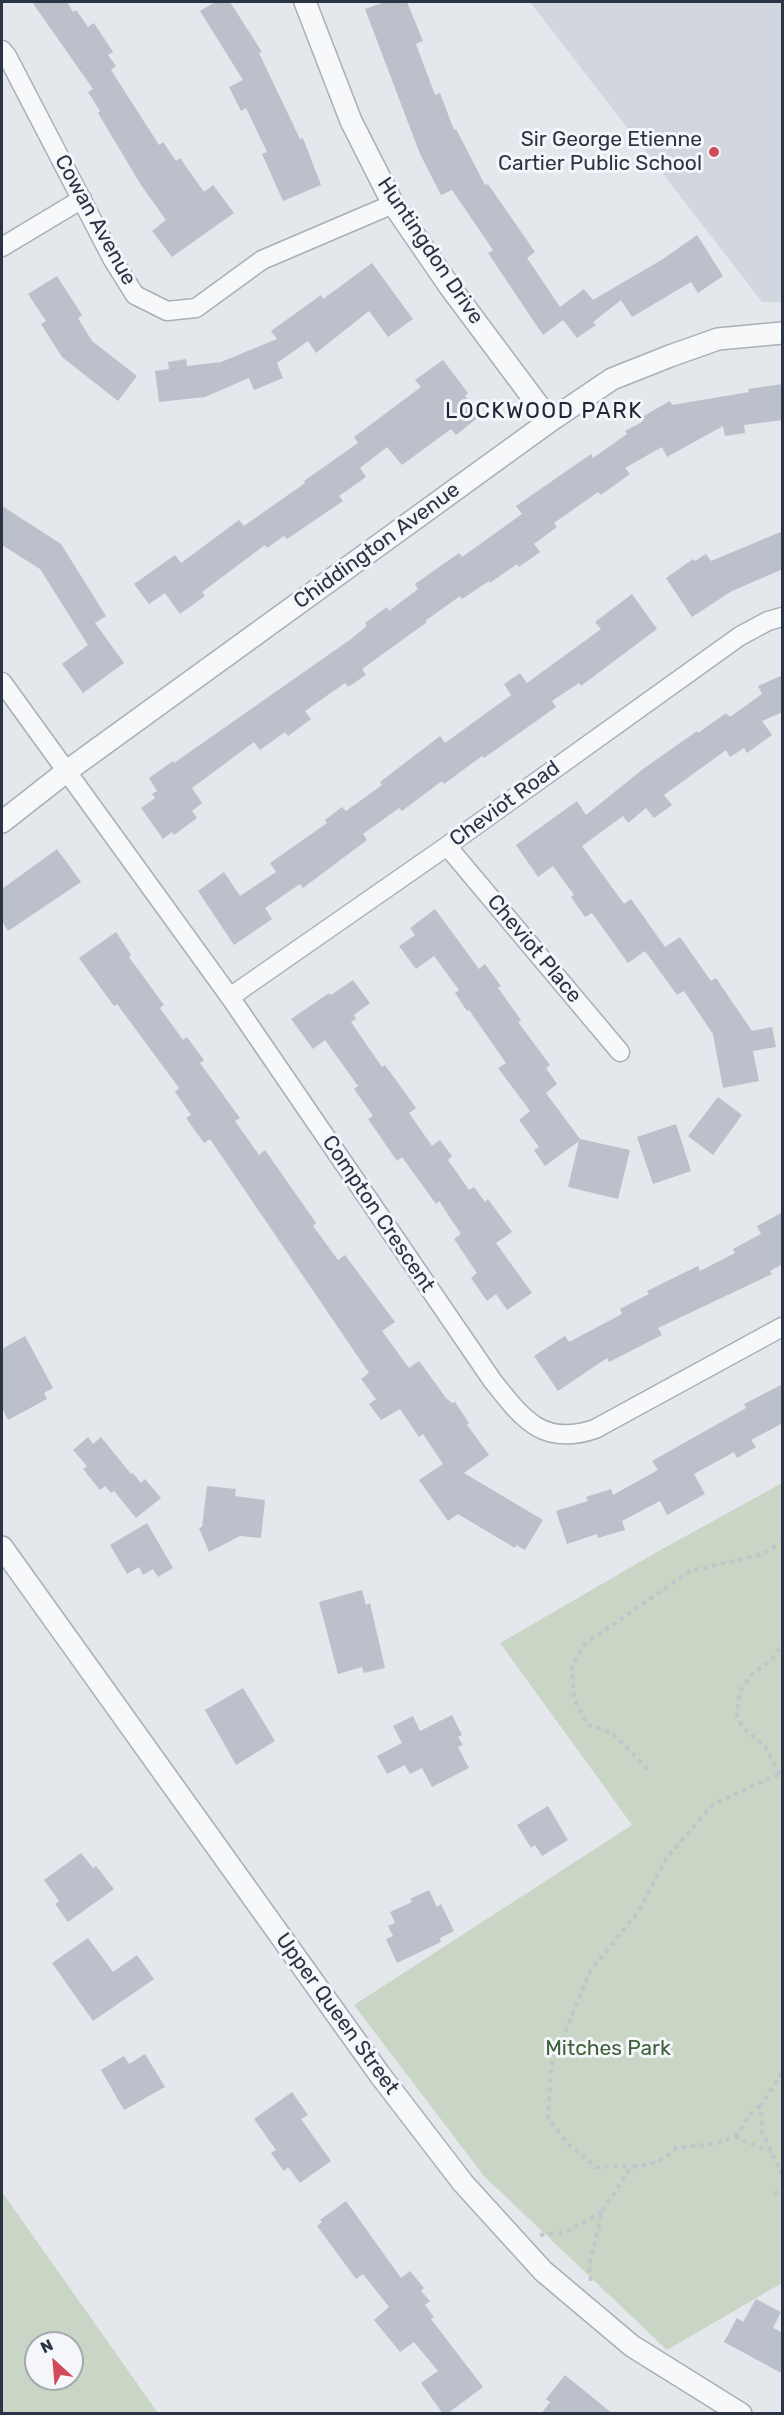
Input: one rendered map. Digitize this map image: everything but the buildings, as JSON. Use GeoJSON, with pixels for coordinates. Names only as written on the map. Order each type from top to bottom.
{"type":"FeatureCollection","features":[{"type":"Feature","properties":{"kind":"street","name":"Huntingdon Drive"},"geometry":{"type":"LineString","coordinates":[[305,2],[351,121],[393,204],[450,287],[550,421]]}},
{"type":"Feature","properties":{"kind":"street","name":"Cowan Avenue"},"geometry":{"type":"LineString","coordinates":[[2,50],[113,260],[135,295],[167,311],[196,308],[262,260],[393,204]]}},
{"type":"Feature","properties":{"kind":"street"},"geometry":{"type":"LineString","coordinates":[[2,247],[82,200]]}},
{"type":"Feature","properties":{"kind":"street","name":"Chiddington Avenue"},"geometry":{"type":"LineString","coordinates":[[2,822],[67,771],[550,421],[612,380],[718,339],[783,333]]}},
{"type":"Feature","properties":{"kind":"street","name":"Cheviot Road"},"geometry":{"type":"LineString","coordinates":[[230,997],[447,846],[740,636],[768,621],[783,617]]}},
{"type":"Feature","properties":{"kind":"street","name":"Compton Crescent"},"geometry":{"type":"LineString","coordinates":[[2,682],[230,997],[492,1380],[522,1417],[546,1432],[575,1436],[595,1429],[783,1328]]}},
{"type":"Feature","properties":{"kind":"street","name":"Cheviot Place"},"geometry":{"type":"LineString","coordinates":[[447,846],[620,1052]]}},
{"type":"Feature","properties":{"kind":"street","name":"Upper Queen Street"},"geometry":{"type":"LineString","coordinates":[[2,1547],[380,2075],[463,2183],[543,2271],[632,2346],[741,2414]]}},
{"type":"Feature","properties":{"kind":"path"},"geometry":{"type":"LineString","coordinates":[[648,1769],[612,1732],[588,1725],[574,1699],[572,1665],[585,1644],[690,1571],[759,1555],[783,1543]]}},
{"type":"Feature","properties":{"kind":"path"},"geometry":{"type":"LineString","coordinates":[[783,1645],[771,1660],[752,1674],[740,1691],[737,1716],[743,1728],[764,1745],[781,1773],[713,1804],[666,1858],[639,1911],[590,1971],[551,2067],[548,2118],[568,2144],[596,2167],[651,2165],[666,2159],[676,2148],[713,2144],[735,2137],[783,2073]]}},
{"type":"Feature","properties":{"kind":"path"},"geometry":{"type":"LineString","coordinates":[[761,2105],[762,2131],[783,2175]]}},
{"type":"Feature","properties":{"kind":"path"},"geometry":{"type":"LineString","coordinates":[[735,2137],[772,2153]]}},
{"type":"Feature","properties":{"kind":"path"},"geometry":{"type":"LineString","coordinates":[[591,2281],[589,2267],[602,2212],[632,2167],[636,2166]]}},
{"type":"Feature","properties":{"kind":"path"},"geometry":{"type":"LineString","coordinates":[[774,2194],[783,2188]]}},
{"type":"Feature","properties":{"kind":"path"},"geometry":{"type":"LineString","coordinates":[[540,2235],[566,2232],[602,2212]]}},
{"type":"Feature","properties":{"kind":"shaded area","name":"Sir George Etienne Cartier Public School"},"geometry":{"type":"Polygon","coordinates":[[[530,2],[782,2],[782,302],[762,302],[530,2]]]}},
{"type":"Feature","properties":{"kind":"green space","name":"Mitches Park"},"geometry":{"type":"Polygon","coordinates":[[[782,1483],[782,2283],[667,2350],[484,2176],[354,2005],[632,1825],[500,1643],[782,1483]]]}},
{"type":"Feature","properties":{"kind":"green space"},"geometry":{"type":"Polygon","coordinates":[[[2,2192],[158,2413],[2,2413],[2,2192]]]}},
{"type":"Feature","properties":{"kind":"place","name":"Sir George Etienne Cartier Public School"},"geometry":{"type":"Point","coordinates":[714,152]}},
{"type":"Feature","properties":{"kind":"district","name":"LOCKWOOD PARK"},"geometry":{"type":"Point","coordinates":[544,412]}}]}
